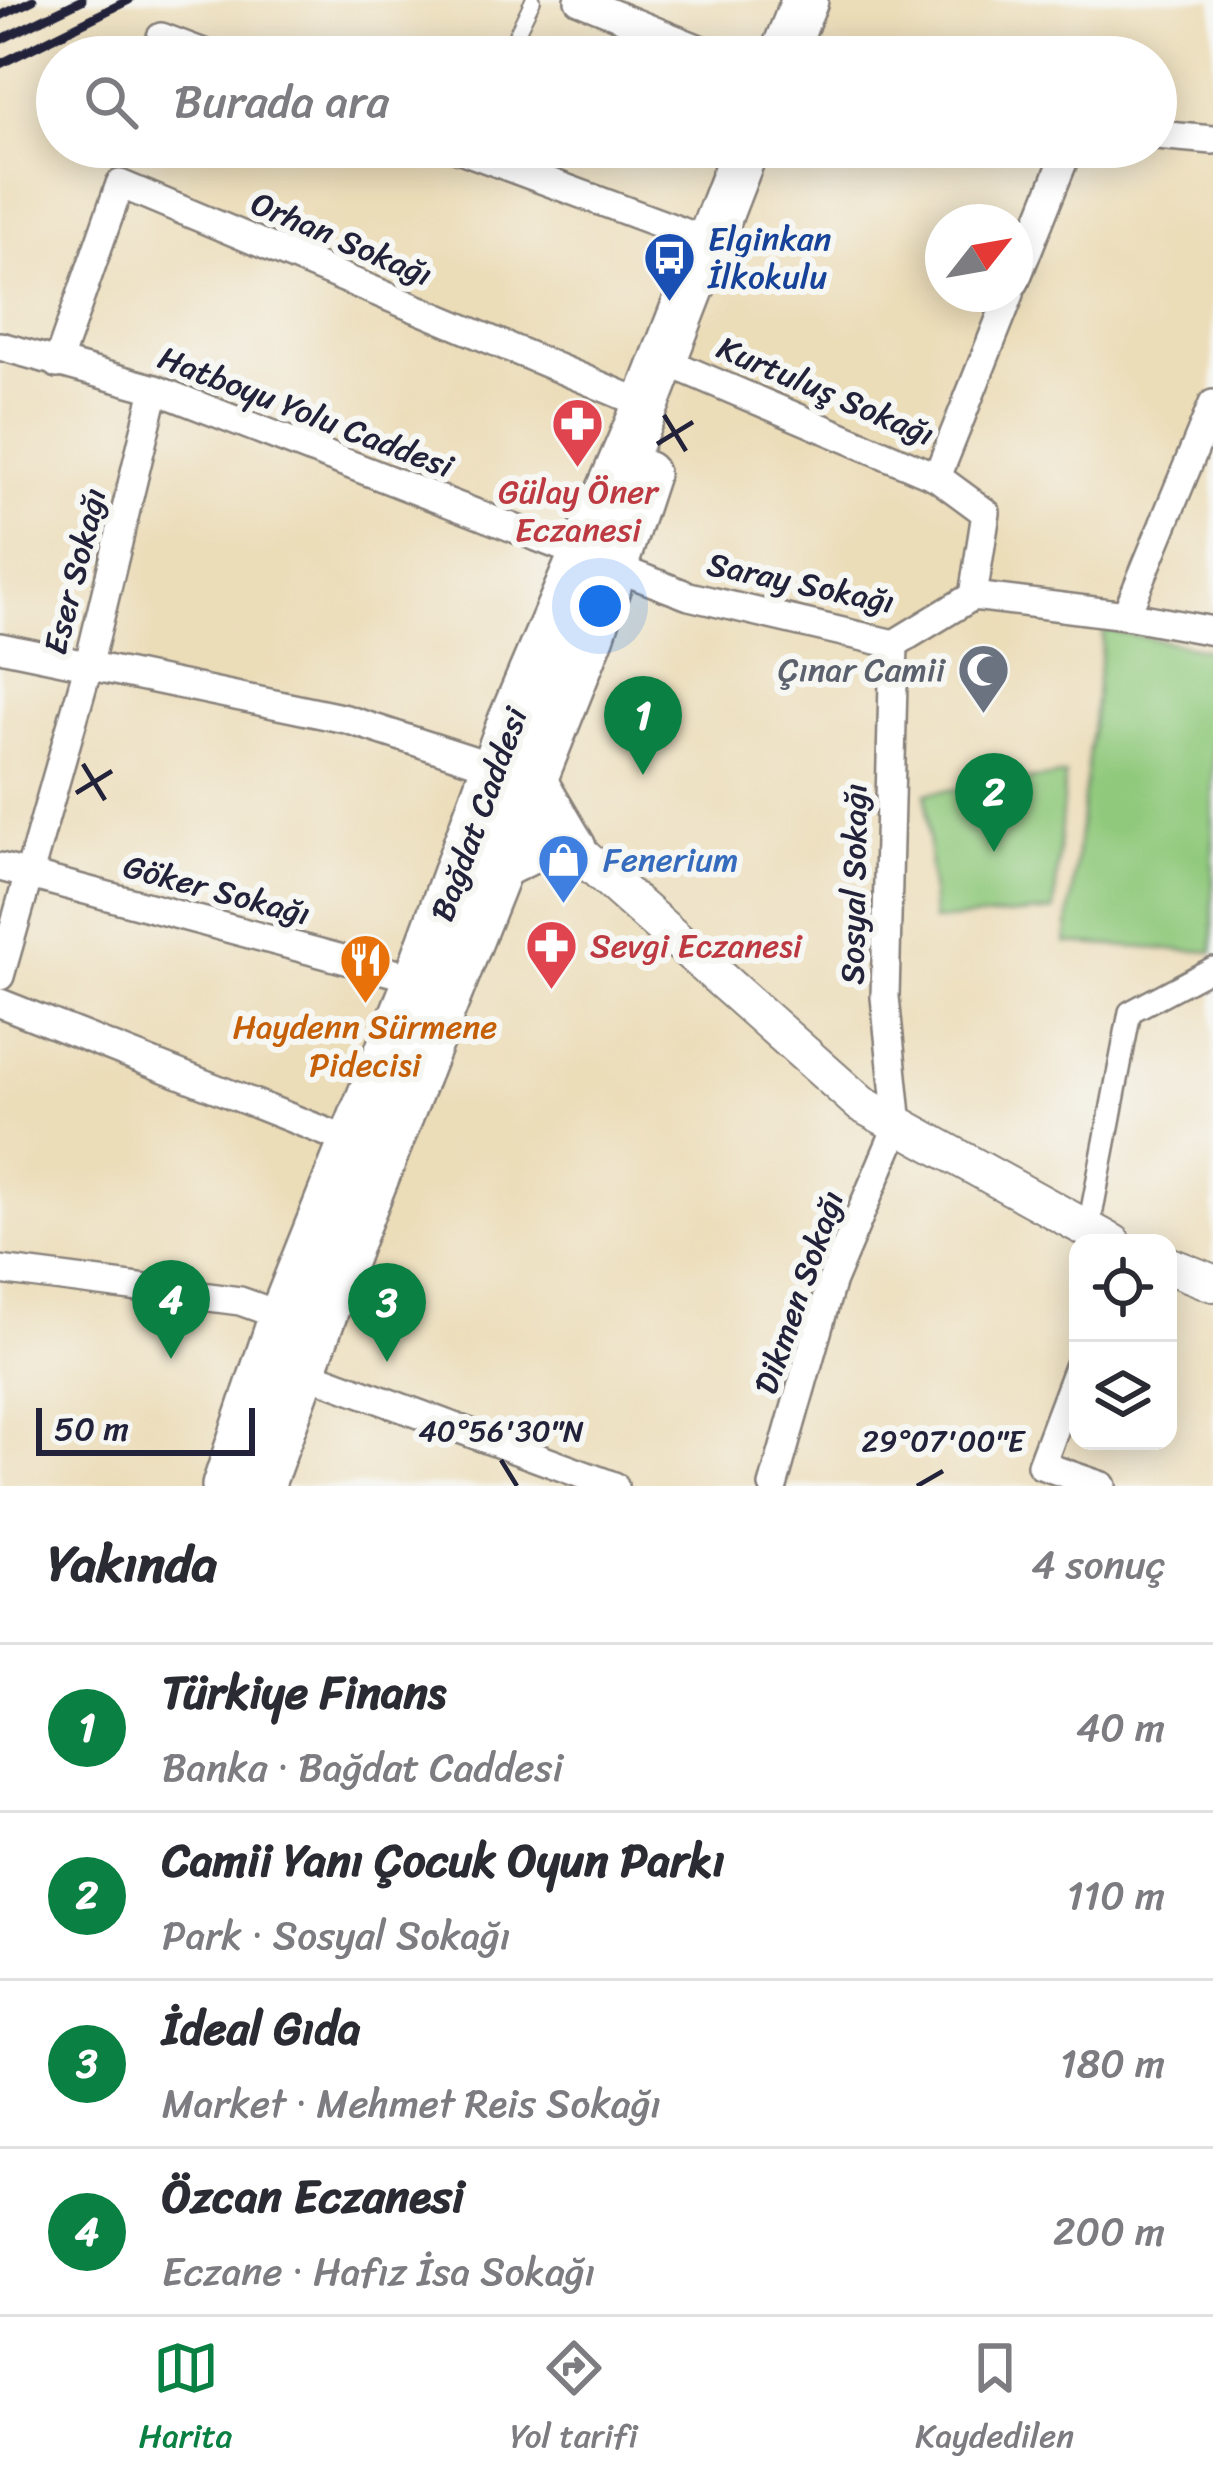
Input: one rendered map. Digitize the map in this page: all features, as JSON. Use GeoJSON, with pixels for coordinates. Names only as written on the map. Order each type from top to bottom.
{"type":"FeatureCollection","features":[{"type":"Feature","properties":{"kind":"main road"},"geometry":{"type":"LineString","coordinates":[[790,36],[805,0]]}},
{"type":"Feature","properties":{"kind":"main road"},"geometry":{"type":"LineString","coordinates":[[821,36],[835,0]]}},
{"type":"Feature","properties":{"kind":"main road","name":"Bağdat Caddesi"},"geometry":{"type":"LineString","coordinates":[[225,1486],[282,1316],[349,1142],[417,979],[514,774],[599,560],[646,405],[737,168]]}},
{"type":"Feature","properties":{"kind":"main road","name":"Bağdat Caddesi"},"geometry":{"type":"LineString","coordinates":[[599,560],[649,464],[769,168]]}},
{"type":"Feature","properties":{"kind":"main road"},"geometry":{"type":"LineString","coordinates":[[514,774],[573,848]]}},
{"type":"Feature","properties":{"kind":"main road","name":"Bağdat Caddesi"},"geometry":{"type":"LineString","coordinates":[[261,1486],[352,1237],[499,866],[514,774]]}},
{"type":"Feature","properties":{"kind":"main road"},"geometry":{"type":"LineString","coordinates":[[499,866],[536,848],[573,848]]}},
{"type":"Feature","properties":{"kind":"street"},"geometry":{"type":"LineString","coordinates":[[579,0],[667,36]]}},
{"type":"Feature","properties":{"kind":"street"},"geometry":{"type":"LineString","coordinates":[[1177,137],[1213,140]]}},
{"type":"Feature","properties":{"kind":"street"},"geometry":{"type":"LineString","coordinates":[[511,168],[707,242]]}},
{"type":"Feature","properties":{"kind":"street"},"geometry":{"type":"LineString","coordinates":[[1033,237],[1061,168]]}},
{"type":"Feature","properties":{"kind":"street","name":"Orhan Sokağı"},"geometry":{"type":"LineString","coordinates":[[57,364],[120,184],[646,405]]}},
{"type":"Feature","properties":{"kind":"street"},"geometry":{"type":"LineString","coordinates":[[1003,312],[937,477],[986,513],[973,596],[1213,631]]}},
{"type":"Feature","properties":{"kind":"street","name":"Hatboyu Yolu Caddesi"},"geometry":{"type":"LineString","coordinates":[[0,346],[155,389],[599,560]]}},
{"type":"Feature","properties":{"kind":"street","name":"Kurtuluş Sokağı"},"geometry":{"type":"LineString","coordinates":[[686,370],[937,477]]}},
{"type":"Feature","properties":{"kind":"street","name":"Eser Sokağı"},"geometry":{"type":"LineString","coordinates":[[0,976],[88,667],[155,389]]}},
{"type":"Feature","properties":{"kind":"street"},"geometry":{"type":"LineString","coordinates":[[1126,615],[1213,404]]}},
{"type":"Feature","properties":{"kind":"street","name":"Saray Sokağı"},"geometry":{"type":"LineString","coordinates":[[599,560],[689,596],[894,644],[973,596]]}},
{"type":"Feature","properties":{"kind":"street","name":"Sosyal Sokağı"},"geometry":{"type":"LineString","coordinates":[[894,644],[885,997],[898,1125]]}},
{"type":"Feature","properties":{"kind":"street"},"geometry":{"type":"LineString","coordinates":[[0,647],[346,719],[514,774]]}},
{"type":"Feature","properties":{"kind":"street"},"geometry":{"type":"LineString","coordinates":[[573,848],[861,1104],[1096,1234]]}},
{"type":"Feature","properties":{"kind":"street","name":"Göker Sokağı"},"geometry":{"type":"LineString","coordinates":[[0,867],[417,979]]}},
{"type":"Feature","properties":{"kind":"street"},"geometry":{"type":"LineString","coordinates":[[1101,1234],[1130,1012],[1213,968]]}},
{"type":"Feature","properties":{"kind":"street"},"geometry":{"type":"LineString","coordinates":[[0,1003],[349,1142]]}},
{"type":"Feature","properties":{"kind":"street","name":"Dikmen Sokağı"},"geometry":{"type":"LineString","coordinates":[[773,1486],[831,1283],[898,1125]]}},
{"type":"Feature","properties":{"kind":"street"},"geometry":{"type":"LineString","coordinates":[[1177,1269],[1213,1283]]}},
{"type":"Feature","properties":{"kind":"street"},"geometry":{"type":"LineString","coordinates":[[0,1270],[240,1301],[282,1316]]}},
{"type":"Feature","properties":{"kind":"street"},"geometry":{"type":"LineString","coordinates":[[305,1372],[614,1486]]}},
{"type":"Feature","properties":{"kind":"street"},"geometry":{"type":"LineString","coordinates":[[1069,1391],[1041,1466],[1102,1486]]}},
{"type":"Feature","properties":{"kind":"lane"},"geometry":{"type":"LineString","coordinates":[[515,36],[533,0]]}},
{"type":"Feature","properties":{"kind":"green space"},"geometry":{"type":"Polygon","coordinates":[[[1104,629],[1213,651],[1213,952],[1066,943],[1104,629]]]}},
{"type":"Feature","properties":{"kind":"green space"},"geometry":{"type":"Polygon","coordinates":[[[1065,775],[1054,911],[933,921],[926,793],[1065,775]]]}},
{"type":"Feature","properties":{"kind":"railway"},"geometry":{"type":"LineString","coordinates":[[0,16],[33,0]]}},
{"type":"Feature","properties":{"kind":"railway"},"geometry":{"type":"LineString","coordinates":[[0,40],[82,0]]}},
{"type":"Feature","properties":{"kind":"railway"},"geometry":{"type":"LineString","coordinates":[[56,36],[129,0]]}},
{"type":"Feature","properties":{"kind":"railway"},"geometry":{"type":"LineString","coordinates":[[0,64],[36,46]]}},
{"type":"Feature","properties":{"kind":"place","name":"Elginkan İlkokulu"},"geometry":{"type":"Point","coordinates":[669,303]}},
{"type":"Feature","properties":{"kind":"place","name":"Gülay Öner Eczanesi"},"geometry":{"type":"Point","coordinates":[578,470]}},
{"type":"Feature","properties":{"kind":"place","name":"Çınar Camii"},"geometry":{"type":"Point","coordinates":[984,715]}},
{"type":"Feature","properties":{"kind":"place","name":"Türkiye Finans"},"geometry":{"type":"Point","coordinates":[643,775]}},
{"type":"Feature","properties":{"kind":"place","name":"Camii Yanı Çocuk Oyun Parkı"},"geometry":{"type":"Point","coordinates":[994,852]}},
{"type":"Feature","properties":{"kind":"place","name":"Fenerium"},"geometry":{"type":"Point","coordinates":[564,905]}},
{"type":"Feature","properties":{"kind":"place","name":"Sevgi Eczanesi"},"geometry":{"type":"Point","coordinates":[551,991]}},
{"type":"Feature","properties":{"kind":"place","name":"Haydenn Sürmene Pidecisi"},"geometry":{"type":"Point","coordinates":[365,1005]}},
{"type":"Feature","properties":{"kind":"place","name":"Özcan Eczanesi"},"geometry":{"type":"Point","coordinates":[171,1359]}},
{"type":"Feature","properties":{"kind":"place","name":"İdeal Gıda"},"geometry":{"type":"Point","coordinates":[387,1362]}}]}
